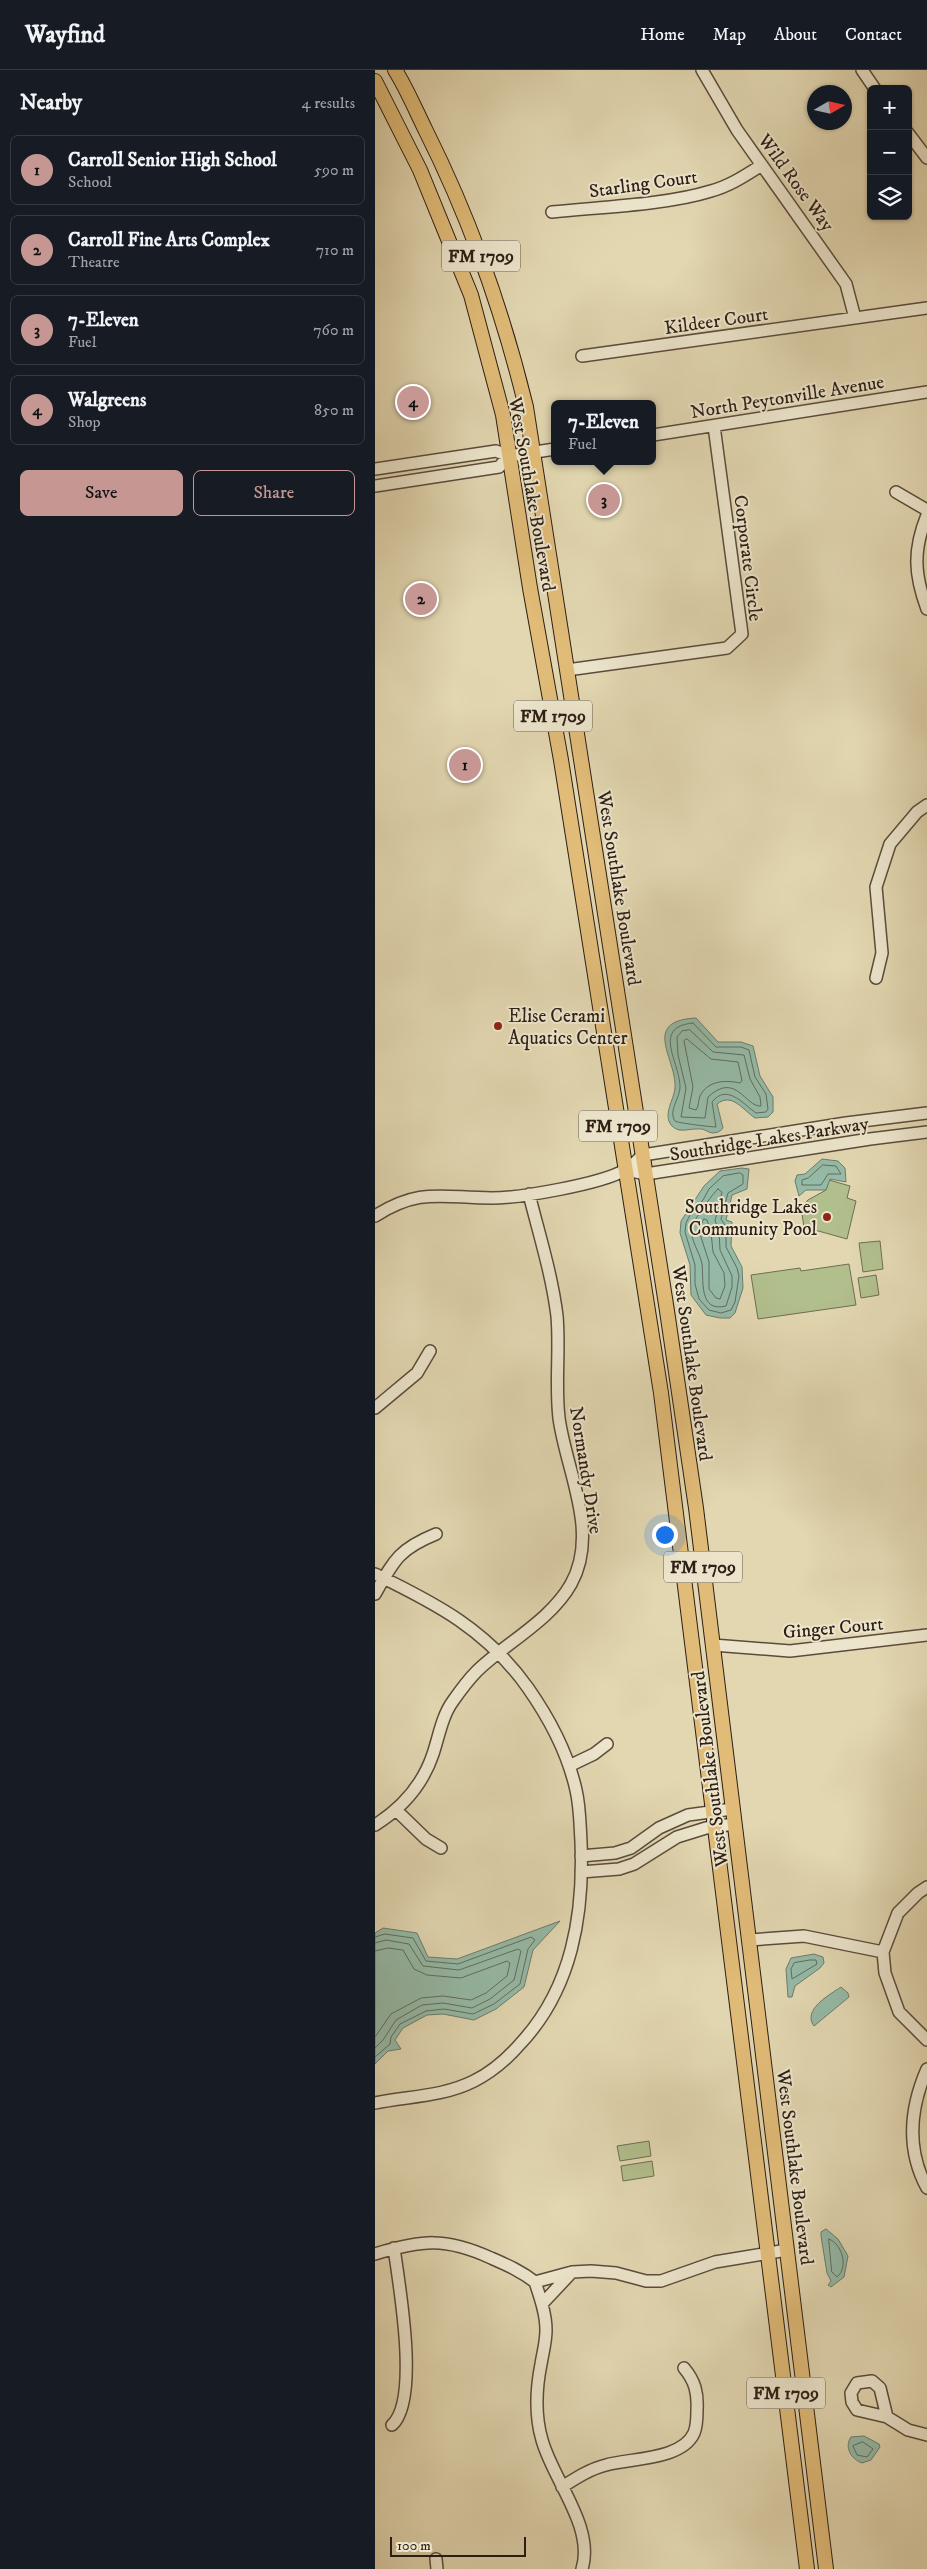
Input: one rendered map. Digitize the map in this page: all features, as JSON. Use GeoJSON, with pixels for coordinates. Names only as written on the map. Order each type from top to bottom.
{"type":"FeatureCollection","features":[{"type":"Feature","properties":{"kind":"main road","name":"West Southlake Boulevard"},"geometry":{"type":"LineString","coordinates":[[395,70],[439,158],[480,253],[510,342],[526,407],[646,1174],[687,1451],[713,1645],[825,2569]]}},
{"type":"Feature","properties":{"kind":"main road","name":"West Southlake Boulevard"},"geometry":{"type":"LineString","coordinates":[[375,81],[420,170],[471,295],[503,415],[561,760],[661,1393],[807,2569]]}},
{"type":"Feature","properties":{"kind":"street","name":"Wild Rose Way"},"geometry":{"type":"LineString","coordinates":[[702,70],[737,130],[846,284],[855,318]]}},
{"type":"Feature","properties":{"kind":"street"},"geometry":{"type":"LineString","coordinates":[[862,70],[872,85]]}},
{"type":"Feature","properties":{"kind":"street"},"geometry":{"type":"LineString","coordinates":[[912,138],[927,158]]}},
{"type":"Feature","properties":{"kind":"street","name":"Starling Court"},"geometry":{"type":"LineString","coordinates":[[552,212],[676,199],[711,191],[734,182],[762,165]]}},
{"type":"Feature","properties":{"kind":"street","name":"Kildeer Court"},"geometry":{"type":"LineString","coordinates":[[582,356],[927,308]]}},
{"type":"Feature","properties":{"kind":"street","name":"North Peytonville Avenue"},"geometry":{"type":"LineString","coordinates":[[656,435],[927,392]]}},
{"type":"Feature","properties":{"kind":"street","name":"Corporate Circle"},"geometry":{"type":"LineString","coordinates":[[567,670],[727,648],[742,634],[714,426]]}},
{"type":"Feature","properties":{"kind":"street"},"geometry":{"type":"LineString","coordinates":[[375,469],[496,451],[509,456],[551,450]]}},
{"type":"Feature","properties":{"kind":"street"},"geometry":{"type":"LineString","coordinates":[[375,486],[499,467],[509,456]]}},
{"type":"Feature","properties":{"kind":"street"},"geometry":{"type":"LineString","coordinates":[[896,492],[927,510]]}},
{"type":"Feature","properties":{"kind":"street"},"geometry":{"type":"LineString","coordinates":[[927,515],[919,534],[915,566],[927,609]]}},
{"type":"Feature","properties":{"kind":"street"},"geometry":{"type":"LineString","coordinates":[[876,978],[882,953],[876,886],[890,844],[917,812],[927,805]]}},
{"type":"Feature","properties":{"kind":"street","name":"Southridge Lakes Parkway"},"geometry":{"type":"LineString","coordinates":[[626,1170],[643,1155],[846,1123],[927,1113]]}},
{"type":"Feature","properties":{"kind":"street","name":"Southridge Lakes Parkway"},"geometry":{"type":"LineString","coordinates":[[626,1170],[646,1174],[870,1139],[927,1132]]}},
{"type":"Feature","properties":{"kind":"street"},"geometry":{"type":"LineString","coordinates":[[375,1216],[403,1201],[429,1195],[494,1198],[529,1194],[589,1182],[626,1170]]}},
{"type":"Feature","properties":{"kind":"street","name":"Normandy Drive"},"geometry":{"type":"LineString","coordinates":[[375,1825],[396,1810],[424,1776],[452,1703],[477,1671],[533,1626],[562,1597],[578,1567],[583,1538],[581,1516],[559,1419],[557,1315],[529,1194]]}},
{"type":"Feature","properties":{"kind":"street"},"geometry":{"type":"LineString","coordinates":[[375,1408],[417,1373],[430,1351]]}},
{"type":"Feature","properties":{"kind":"street"},"geometry":{"type":"LineString","coordinates":[[375,1594],[379,1576],[402,1551],[437,1534]]}},
{"type":"Feature","properties":{"kind":"street"},"geometry":{"type":"LineString","coordinates":[[375,2103],[434,2095],[476,2080],[501,2063],[531,2032],[552,2004],[566,1970],[579,1910],[581,1872],[576,1790],[569,1766],[539,1704],[499,1653],[453,1614],[379,1576]]}},
{"type":"Feature","properties":{"kind":"street","name":"Ginger Court"},"geometry":{"type":"LineString","coordinates":[[713,1645],[790,1651],[927,1635]]}},
{"type":"Feature","properties":{"kind":"street"},"geometry":{"type":"LineString","coordinates":[[569,1766],[594,1754],[607,1744]]}},
{"type":"Feature","properties":{"kind":"street"},"geometry":{"type":"LineString","coordinates":[[396,1810],[426,1840],[441,1848]]}},
{"type":"Feature","properties":{"kind":"street"},"geometry":{"type":"LineString","coordinates":[[581,1856],[623,1850],[673,1821],[688,1815],[732,1810]]}},
{"type":"Feature","properties":{"kind":"street"},"geometry":{"type":"LineString","coordinates":[[581,1872],[619,1869],[634,1864],[677,1837],[716,1826],[734,1824]]}},
{"type":"Feature","properties":{"kind":"street"},"geometry":{"type":"LineString","coordinates":[[927,1887],[918,1893],[898,1913],[883,1952],[885,1973],[899,2012],[927,2040]]}},
{"type":"Feature","properties":{"kind":"street"},"geometry":{"type":"LineString","coordinates":[[749,1940],[804,1936],[883,1952]]}},
{"type":"Feature","properties":{"kind":"street"},"geometry":{"type":"LineString","coordinates":[[927,2069],[916,2095],[912,2138],[919,2173],[927,2188]]}},
{"type":"Feature","properties":{"kind":"street"},"geometry":{"type":"LineString","coordinates":[[375,2254],[394,2248],[429,2242],[447,2242],[473,2249],[517,2268],[535,2282],[543,2304],[547,2328],[537,2407],[538,2423],[542,2441],[561,2487],[580,2524],[584,2537],[582,2569]]}},
{"type":"Feature","properties":{"kind":"street"},"geometry":{"type":"LineString","coordinates":[[392,2425],[402,2411],[406,2373],[402,2310],[394,2248]]}},
{"type":"Feature","properties":{"kind":"street"},"geometry":{"type":"LineString","coordinates":[[535,2282],[572,2272],[616,2273],[646,2281],[661,2281],[715,2262],[787,2250]]}},
{"type":"Feature","properties":{"kind":"street"},"geometry":{"type":"LineString","coordinates":[[543,2304],[572,2272]]}},
{"type":"Feature","properties":{"kind":"street"},"geometry":{"type":"LineString","coordinates":[[561,2487],[581,2475],[605,2465],[665,2454],[690,2440],[696,2428],[698,2399],[695,2383],[684,2368]]}},
{"type":"Feature","properties":{"kind":"street"},"geometry":{"type":"LineString","coordinates":[[887,2417],[908,2430],[927,2435]]}},
{"type":"Feature","properties":{"kind":"shaded area","name":"Southridge Lakes Community Pool"},"geometry":{"type":"Polygon","coordinates":[[[829,1180],[850,1186],[847,1198],[856,1201],[847,1239],[804,1227],[801,1208],[808,1200],[826,1190],[829,1180]]]}},
{"type":"Feature","properties":{"kind":"shaded area"},"geometry":{"type":"Polygon","coordinates":[[[880,1241],[883,1269],[863,1272],[859,1243],[880,1241]]]}},
{"type":"Feature","properties":{"kind":"shaded area"},"geometry":{"type":"Polygon","coordinates":[[[849,1264],[856,1305],[758,1319],[751,1275],[800,1268],[801,1271],[849,1264]]]}},
{"type":"Feature","properties":{"kind":"shaded area"},"geometry":{"type":"Polygon","coordinates":[[[876,1275],[879,1295],[861,1298],[858,1278],[876,1275]]]}},
{"type":"Feature","properties":{"kind":"shaded area"},"geometry":{"type":"Polygon","coordinates":[[[649,2141],[651,2156],[620,2161],[617,2146],[649,2141]]]}},
{"type":"Feature","properties":{"kind":"shaded area"},"geometry":{"type":"Polygon","coordinates":[[[652,2161],[654,2176],[623,2181],[621,2166],[652,2161]]]}},
{"type":"Feature","properties":{"kind":"water"},"geometry":{"type":"Polygon","coordinates":[[[696,1018],[718,1042],[741,1042],[753,1046],[760,1076],[773,1097],[773,1112],[768,1117],[755,1118],[737,1104],[728,1100],[717,1104],[723,1128],[719,1132],[712,1133],[703,1129],[679,1130],[669,1122],[668,1112],[675,1088],[665,1043],[665,1034],[669,1026],[679,1021],[696,1018]]]}},
{"type":"Feature","properties":{"kind":"water"},"geometry":{"type":"Polygon","coordinates":[[[822,1159],[838,1161],[845,1168],[846,1182],[830,1179],[826,1190],[806,1190],[799,1196],[795,1181],[797,1175],[805,1174],[822,1159]]]}},
{"type":"Feature","properties":{"kind":"water"},"geometry":{"type":"Polygon","coordinates":[[[749,1169],[747,1189],[732,1195],[726,1220],[732,1222],[731,1246],[742,1267],[743,1288],[735,1313],[730,1318],[720,1318],[706,1315],[691,1295],[690,1265],[680,1233],[681,1221],[704,1186],[720,1171],[749,1169]]]}},
{"type":"Feature","properties":{"kind":"water"},"geometry":{"type":"Polygon","coordinates":[[[560,1921],[533,1950],[524,1987],[496,2009],[474,2020],[443,2014],[427,2015],[403,2028],[395,2040],[401,2049],[388,2051],[375,2064],[375,1933],[383,1928],[417,1933],[428,1957],[457,1959],[560,1921]]]}},
{"type":"Feature","properties":{"kind":"water"},"geometry":{"type":"Polygon","coordinates":[[[814,1954],[823,1957],[824,1963],[795,1986],[792,1997],[788,1997],[786,1969],[791,1958],[814,1954]]]}},
{"type":"Feature","properties":{"kind":"water"},"geometry":{"type":"Polygon","coordinates":[[[841,1987],[848,1993],[849,1997],[814,2026],[811,2014],[814,2009],[841,1987]]]}},
{"type":"Feature","properties":{"kind":"water"},"geometry":{"type":"Polygon","coordinates":[[[826,2229],[838,2239],[848,2256],[844,2277],[831,2287],[828,2285],[831,2281],[827,2273],[821,2236],[821,2232],[826,2229]]]}},
{"type":"Feature","properties":{"kind":"water"},"geometry":{"type":"Polygon","coordinates":[[[864,2436],[879,2444],[880,2447],[871,2460],[862,2463],[852,2456],[848,2445],[851,2437],[864,2436]]]}},
{"type":"Feature","properties":{"kind":"place","name":"Walgreens"},"geometry":{"type":"Point","coordinates":[413,402]}},
{"type":"Feature","properties":{"kind":"place","name":"7-Eleven"},"geometry":{"type":"Point","coordinates":[604,500]}},
{"type":"Feature","properties":{"kind":"place","name":"Carroll Fine Arts Complex"},"geometry":{"type":"Point","coordinates":[421,599]}},
{"type":"Feature","properties":{"kind":"place","name":"Carroll Senior High School"},"geometry":{"type":"Point","coordinates":[465,765]}},
{"type":"Feature","properties":{"kind":"place","name":"Elise Cerami Aquatics Center"},"geometry":{"type":"Point","coordinates":[498,1026]}},
{"type":"Feature","properties":{"kind":"place","name":"Southridge Lakes Community Pool"},"geometry":{"type":"Point","coordinates":[827,1217]}}]}
